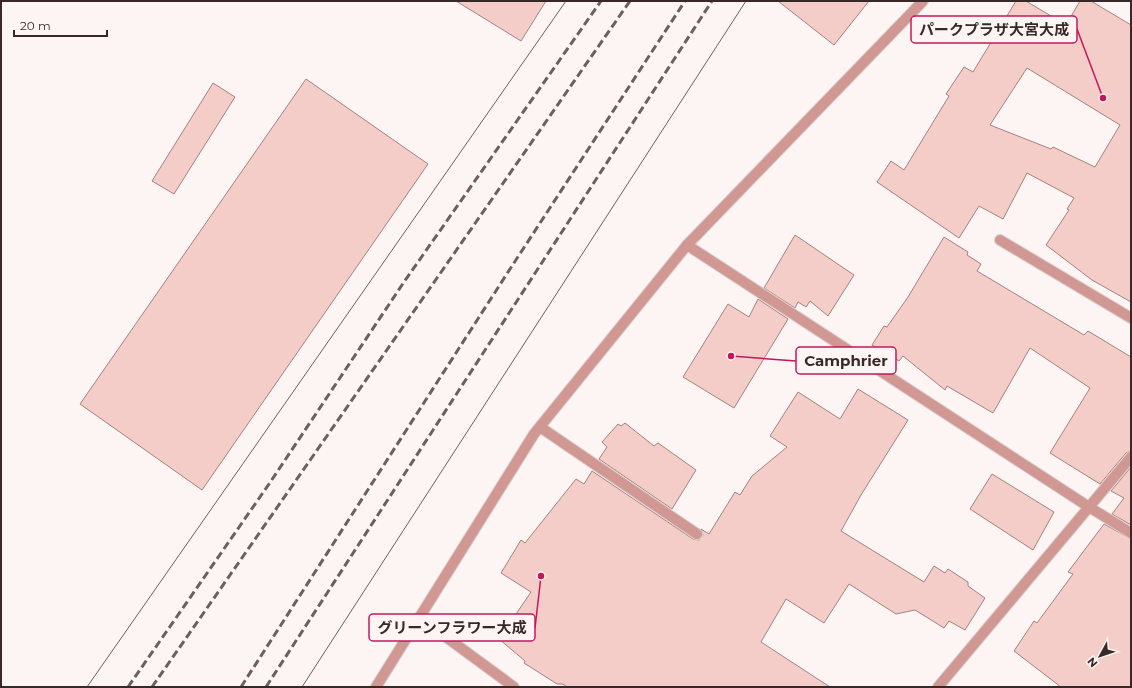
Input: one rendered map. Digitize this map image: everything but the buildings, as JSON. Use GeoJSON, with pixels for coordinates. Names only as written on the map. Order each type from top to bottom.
{"type":"FeatureCollection","features":[{"type":"Feature","properties":{"kind":"street"},"geometry":{"type":"LineString","coordinates":[[376,687],[540,427],[687,245],[923,1]]}},
{"type":"Feature","properties":{"kind":"street"},"geometry":{"type":"LineString","coordinates":[[1000,240],[1131,318]]}},
{"type":"Feature","properties":{"kind":"street"},"geometry":{"type":"LineString","coordinates":[[687,245],[1131,533]]}},
{"type":"Feature","properties":{"kind":"street"},"geometry":{"type":"LineString","coordinates":[[540,427],[697,534]]}},
{"type":"Feature","properties":{"kind":"street"},"geometry":{"type":"LineString","coordinates":[[938,687],[1131,457]]}},
{"type":"Feature","properties":{"kind":"street"},"geometry":{"type":"LineString","coordinates":[[420,618],[514,687]]}},
{"type":"Feature","properties":{"kind":"tram line"},"geometry":{"type":"LineString","coordinates":[[87,687],[566,1]]}},
{"type":"Feature","properties":{"kind":"tram line"},"geometry":{"type":"LineString","coordinates":[[302,687],[746,1]]}},
{"type":"Feature","properties":{"kind":"railway"},"geometry":{"type":"LineString","coordinates":[[128,687],[269,484],[404,282],[601,1]]}},
{"type":"Feature","properties":{"kind":"railway"},"geometry":{"type":"LineString","coordinates":[[152,687],[630,1]]}},
{"type":"Feature","properties":{"kind":"railway"},"geometry":{"type":"LineString","coordinates":[[241,687],[510,269],[685,1]]}},
{"type":"Feature","properties":{"kind":"railway"},"geometry":{"type":"LineString","coordinates":[[266,687],[712,1]]}},
{"type":"Feature","properties":{"kind":"place","name":"パークプラザ大宮大成"},"geometry":{"type":"Point","coordinates":[1103,98]}},
{"type":"Feature","properties":{"kind":"place","name":"Camphrier"},"geometry":{"type":"Point","coordinates":[731,356]}},
{"type":"Feature","properties":{"kind":"place","name":"グリーンフラワー大成"},"geometry":{"type":"Point","coordinates":[541,576]}}]}
